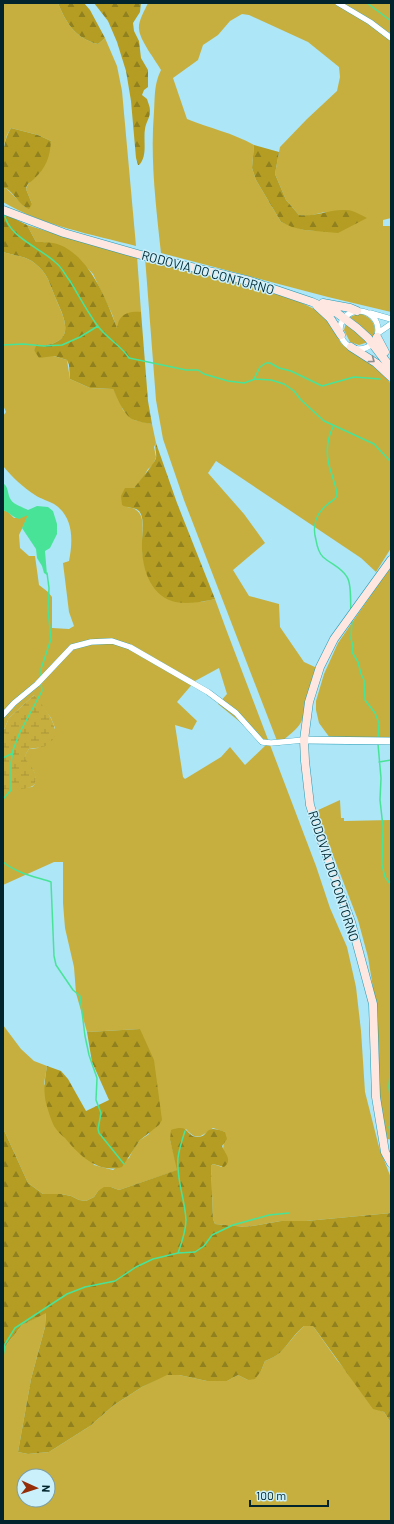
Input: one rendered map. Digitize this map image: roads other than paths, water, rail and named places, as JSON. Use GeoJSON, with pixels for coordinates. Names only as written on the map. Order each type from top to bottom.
{"type":"FeatureCollection","features":[{"type":"Feature","properties":{"kind":"main road","name":"RODOVIA DO CONTORNO"},"geometry":{"type":"LineString","coordinates":[[3,210],[64,234],[141,255],[250,281],[312,302],[344,318],[357,328],[376,338],[391,368]]}},
{"type":"Feature","properties":{"kind":"main road"},"geometry":{"type":"LineString","coordinates":[[312,302],[350,308],[357,311]]}},
{"type":"Feature","properties":{"kind":"main road"},"geometry":{"type":"LineString","coordinates":[[312,302],[330,318],[341,335]]}},
{"type":"Feature","properties":{"kind":"main road"},"geometry":{"type":"LineString","coordinates":[[376,338],[391,365]]}},
{"type":"Feature","properties":{"kind":"main road"},"geometry":{"type":"LineString","coordinates":[[351,347],[376,363],[391,377]]}},
{"type":"Feature","properties":{"kind":"main road","name":"RODOVIA DO CONTORNO"},"geometry":{"type":"LineString","coordinates":[[391,560],[334,640],[320,667],[309,702],[304,740],[310,804],[319,834],[351,922],[373,1004],[376,1097],[386,1152],[391,1163]]}},
{"type":"Feature","properties":{"kind":"street"},"geometry":{"type":"LineString","coordinates":[[338,3],[370,22],[391,38]]}},
{"type":"Feature","properties":{"kind":"street"},"geometry":{"type":"LineString","coordinates":[[391,319],[367,312],[357,311],[348,314],[344,318],[341,324],[341,335],[351,347],[363,349],[391,324]]}},
{"type":"Feature","properties":{"kind":"street"},"geometry":{"type":"LineString","coordinates":[[367,312],[376,320],[378,326],[376,338]]}},
{"type":"Feature","properties":{"kind":"street"},"geometry":{"type":"LineString","coordinates":[[3,715],[14,703],[37,684],[72,647],[79,644],[102,640],[112,641],[130,647],[208,692],[236,713],[262,742],[271,743],[304,740],[391,741]]}},
{"type":"Feature","properties":{"kind":"waterway"},"geometry":{"type":"LineString","coordinates":[[367,3],[391,21]]}},
{"type":"Feature","properties":{"kind":"waterway"},"geometry":{"type":"LineString","coordinates":[[4,213],[11,229],[60,266],[97,325],[126,353],[129,358],[186,370],[198,370],[204,374],[228,381],[244,383],[255,379],[271,380],[284,384],[294,391],[301,400],[324,421],[374,444],[391,462]]}},
{"type":"Feature","properties":{"kind":"waterway"},"geometry":{"type":"LineString","coordinates":[[3,345],[62,345],[80,337],[98,326]]}},
{"type":"Feature","properties":{"kind":"waterway"},"geometry":{"type":"LineString","coordinates":[[254,379],[260,367],[266,363],[270,363],[279,368],[291,371],[322,386],[354,377],[380,379]]}},
{"type":"Feature","properties":{"kind":"waterway"},"geometry":{"type":"LineString","coordinates":[[333,427],[330,433],[327,451],[337,496],[320,511],[314,530],[319,551],[326,560],[342,571],[349,580],[351,611]]}},
{"type":"Feature","properties":{"kind":"waterway"},"geometry":{"type":"LineString","coordinates":[[41,677],[41,669],[51,639],[48,610],[49,588],[47,573]]}},
{"type":"Feature","properties":{"kind":"waterway"},"geometry":{"type":"LineString","coordinates":[[352,619],[352,652],[358,662],[364,680],[365,700],[375,713],[379,723],[378,738]]}},
{"type":"Feature","properties":{"kind":"waterway"},"geometry":{"type":"LineString","coordinates":[[3,799],[11,790],[11,763],[13,750],[20,732],[42,691],[41,683]]}},
{"type":"Feature","properties":{"kind":"waterway"},"geometry":{"type":"LineString","coordinates":[[378,744],[381,778],[380,800],[383,827],[382,865],[385,877],[391,885]]}},
{"type":"Feature","properties":{"kind":"waterway"},"geometry":{"type":"LineString","coordinates":[[3,758],[13,753]]}},
{"type":"Feature","properties":{"kind":"waterway"},"geometry":{"type":"LineString","coordinates":[[379,762],[391,760]]}},
{"type":"Feature","properties":{"kind":"waterway"},"geometry":{"type":"LineString","coordinates":[[3,862],[20,872],[51,882],[54,956],[56,965],[73,990],[80,996],[85,1036],[89,1055],[97,1078],[96,1100],[101,1113],[98,1129],[99,1133],[124,1164]]}},
{"type":"Feature","properties":{"kind":"waterway"},"geometry":{"type":"LineString","coordinates":[[391,1061],[389,1087],[391,1105]]}},
{"type":"Feature","properties":{"kind":"waterway"},"geometry":{"type":"LineString","coordinates":[[391,1125],[389,1127],[391,1134]]}},
{"type":"Feature","properties":{"kind":"waterway"},"geometry":{"type":"LineString","coordinates":[[178,1253],[184,1236],[186,1224],[178,1166],[179,1151],[185,1131]]}},
{"type":"Feature","properties":{"kind":"waterway"},"geometry":{"type":"LineString","coordinates":[[3,1357],[5,1344],[15,1328],[67,1294],[85,1287],[115,1281],[136,1267],[153,1259],[178,1253],[195,1252],[204,1246],[212,1235],[233,1225],[269,1215],[289,1213]]}}]}
